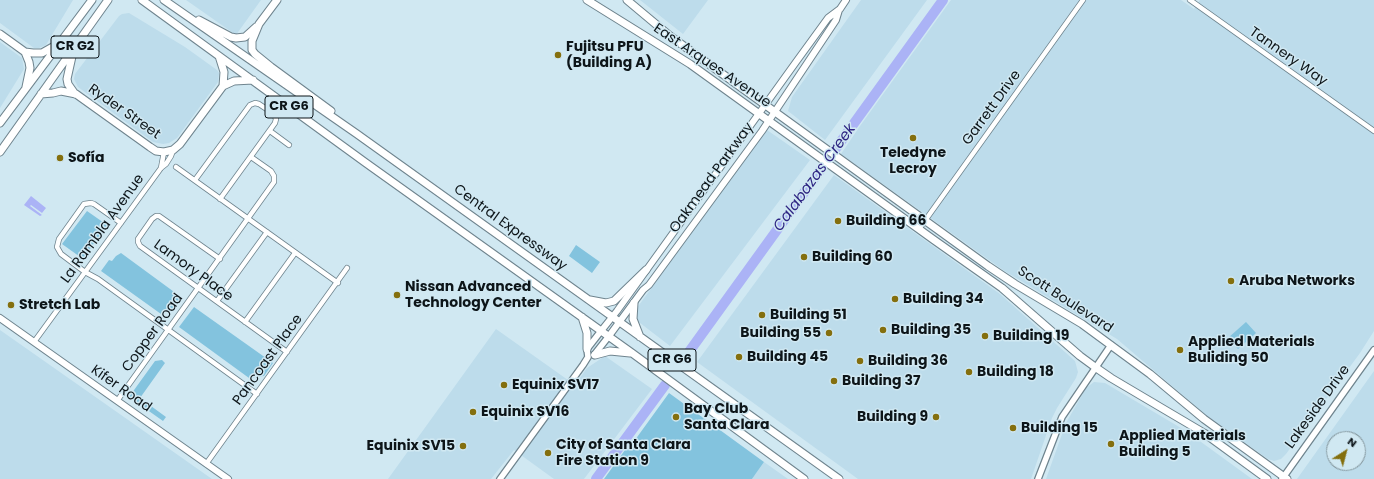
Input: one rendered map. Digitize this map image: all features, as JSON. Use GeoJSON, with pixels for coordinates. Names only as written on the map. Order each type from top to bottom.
{"type":"FeatureCollection","features":[{"type":"Feature","properties":{"kind":"main road","name":"CR G2"},"geometry":{"type":"LineString","coordinates":[[0,123],[92,0]]}},
{"type":"Feature","properties":{"kind":"main road","name":"CR G2"},"geometry":{"type":"LineString","coordinates":[[0,152],[108,0]]}},
{"type":"Feature","properties":{"kind":"main road","name":"CR G6"},"geometry":{"type":"LineString","coordinates":[[142,0],[366,163],[609,336],[804,479]]}},
{"type":"Feature","properties":{"kind":"main road","name":"Central Expressway"},"geometry":{"type":"LineString","coordinates":[[164,0],[357,134],[839,479]]}},
{"type":"Feature","properties":{"kind":"main road"},"geometry":{"type":"LineString","coordinates":[[177,9],[231,37],[236,38],[245,37],[259,24],[277,0]]}},
{"type":"Feature","properties":{"kind":"main road","name":"East Arques Avenue"},"geometry":{"type":"LineString","coordinates":[[587,0],[690,64],[820,157]]}},
{"type":"Feature","properties":{"kind":"main road","name":"East Arques Avenue"},"geometry":{"type":"LineString","coordinates":[[626,0],[670,36],[826,149]]}},
{"type":"Feature","properties":{"kind":"main road","name":"Oakmead Parkway"},"geometry":{"type":"LineString","coordinates":[[609,336],[643,290],[649,285],[769,121],[833,26],[840,9],[846,0]]}},
{"type":"Feature","properties":{"kind":"main road","name":"Oakmead Parkway"},"geometry":{"type":"LineString","coordinates":[[601,331],[828,18],[840,9]]}},
{"type":"Feature","properties":{"kind":"main road"},"geometry":{"type":"LineString","coordinates":[[259,24],[252,41],[252,50],[255,54],[342,119],[357,134]]}},
{"type":"Feature","properties":{"kind":"main road"},"geometry":{"type":"LineString","coordinates":[[0,34],[25,52],[42,53],[62,41]]}},
{"type":"Feature","properties":{"kind":"main road"},"geometry":{"type":"LineString","coordinates":[[73,49],[67,79],[68,84],[76,94]]}},
{"type":"Feature","properties":{"kind":"main road"},"geometry":{"type":"LineString","coordinates":[[25,52],[30,68],[26,88]]}},
{"type":"Feature","properties":{"kind":"main road"},"geometry":{"type":"LineString","coordinates":[[219,56],[224,72],[223,86]]}},
{"type":"Feature","properties":{"kind":"main road"},"geometry":{"type":"LineString","coordinates":[[223,86],[234,80],[253,80]]}},
{"type":"Feature","properties":{"kind":"main road","name":"Ryder Street"},"geometry":{"type":"LineString","coordinates":[[76,94],[150,147],[164,152],[173,150],[183,141],[223,86]]}},
{"type":"Feature","properties":{"kind":"main road"},"geometry":{"type":"LineString","coordinates":[[41,94],[61,91],[76,94]]}},
{"type":"Feature","properties":{"kind":"main road","name":"Scott Boulevard"},"geometry":{"type":"LineString","coordinates":[[826,149],[1015,284],[1082,324],[1150,374],[1204,419],[1284,478]]}},
{"type":"Feature","properties":{"kind":"main road","name":"Scott Boulevard"},"geometry":{"type":"LineString","coordinates":[[820,157],[1002,288],[1075,352],[1095,367],[1204,433],[1267,479]]}},
{"type":"Feature","properties":{"kind":"main road"},"geometry":{"type":"LineString","coordinates":[[588,300],[606,303],[614,301],[646,270]]}},
{"type":"Feature","properties":{"kind":"main road"},"geometry":{"type":"LineString","coordinates":[[634,303],[633,319],[640,337]]}},
{"type":"Feature","properties":{"kind":"main road"},"geometry":{"type":"LineString","coordinates":[[582,317],[587,333],[587,349]]}},
{"type":"Feature","properties":{"kind":"main road","name":"Kifer Road"},"geometry":{"type":"LineString","coordinates":[[0,318],[228,479]]}},
{"type":"Feature","properties":{"kind":"main road"},"geometry":{"type":"LineString","coordinates":[[591,356],[610,350],[632,353]]}},
{"type":"Feature","properties":{"kind":"street","name":"Garrett Drive"},"geometry":{"type":"LineString","coordinates":[[919,229],[1083,0]]}},
{"type":"Feature","properties":{"kind":"street","name":"Tannery Way"},"geometry":{"type":"LineString","coordinates":[[1190,0],[1374,131]]}},
{"type":"Feature","properties":{"kind":"street"},"geometry":{"type":"LineString","coordinates":[[195,180],[252,103],[259,104],[276,117],[275,123],[220,199]]}},
{"type":"Feature","properties":{"kind":"street"},"geometry":{"type":"LineString","coordinates":[[270,131],[289,145]]}},
{"type":"Feature","properties":{"kind":"street","name":"La Rambla Avenue"},"geometry":{"type":"LineString","coordinates":[[34,342],[171,156],[173,150]]}},
{"type":"Feature","properties":{"kind":"street","name":"La Rambla Avenue"},"geometry":{"type":"LineString","coordinates":[[161,168],[164,152]]}},
{"type":"Feature","properties":{"kind":"street","name":"Copper Road"},"geometry":{"type":"LineString","coordinates":[[117,401],[272,185],[274,176],[271,171],[251,157]]}},
{"type":"Feature","properties":{"kind":"street"},"geometry":{"type":"LineString","coordinates":[[176,166],[338,283]]}},
{"type":"Feature","properties":{"kind":"street"},"geometry":{"type":"LineString","coordinates":[[121,223],[94,204],[84,204],[59,239],[57,248],[61,254],[85,272],[98,279],[257,394]]}},
{"type":"Feature","properties":{"kind":"street","name":"Lamory Place"},"geometry":{"type":"LineString","coordinates":[[220,259],[161,217],[156,216],[152,219],[139,236],[138,244],[288,352]]}},
{"type":"Feature","properties":{"kind":"street"},"geometry":{"type":"LineString","coordinates":[[217,301],[267,232]]}},
{"type":"Feature","properties":{"kind":"street"},"geometry":{"type":"LineString","coordinates":[[245,322],[295,252]]}},
{"type":"Feature","properties":{"kind":"street","name":"Pancoast Place"},"geometry":{"type":"LineString","coordinates":[[206,464],[338,283],[347,268]]}},
{"type":"Feature","properties":{"kind":"street"},"geometry":{"type":"LineString","coordinates":[[591,356],[587,349],[601,331]]}},
{"type":"Feature","properties":{"kind":"street"},"geometry":{"type":"LineString","coordinates":[[500,479],[591,356],[609,336]]}},
{"type":"Feature","properties":{"kind":"street"},"geometry":{"type":"LineString","coordinates":[[1038,479],[1062,417],[1111,345]]}},
{"type":"Feature","properties":{"kind":"street","name":"Lakeside Drive"},"geometry":{"type":"LineString","coordinates":[[1284,478],[1374,350]]}},
{"type":"Feature","properties":{"kind":"shaded area"},"geometry":{"type":"Polygon","coordinates":[[[0,0],[73,0],[46,45],[39,48],[34,48],[0,23],[0,0]]]}},
{"type":"Feature","properties":{"kind":"shaded area"},"geometry":{"type":"Polygon","coordinates":[[[186,0],[261,0],[236,35],[186,0]]]}},
{"type":"Feature","properties":{"kind":"shaded area"},"geometry":{"type":"Polygon","coordinates":[[[640,0],[708,0],[683,34],[640,0]]]}},
{"type":"Feature","properties":{"kind":"shaded area"},"geometry":{"type":"Polygon","coordinates":[[[861,0],[927,0],[825,140],[788,111],[792,97],[861,0]]]}},
{"type":"Feature","properties":{"kind":"shaded area"},"geometry":{"type":"Polygon","coordinates":[[[951,0],[1181,0],[1194,9],[1200,0],[1374,0],[1374,331],[1360,353],[1281,459],[1274,461],[1268,459],[1206,415],[1117,339],[1003,270],[841,154],[951,0]]]}},
{"type":"Feature","properties":{"kind":"shaded area"},"geometry":{"type":"Polygon","coordinates":[[[129,13],[185,47],[219,73],[218,82],[177,138],[169,143],[163,144],[153,142],[78,87],[74,79],[75,74],[119,16],[129,13]]]}},
{"type":"Feature","properties":{"kind":"shaded area"},"geometry":{"type":"Polygon","coordinates":[[[0,42],[22,58],[24,69],[0,108],[0,42]]]}},
{"type":"Feature","properties":{"kind":"shaded area"},"geometry":{"type":"Polygon","coordinates":[[[767,130],[810,160],[670,346],[631,316],[767,130]]]}},
{"type":"Feature","properties":{"kind":"shaded area"},"geometry":{"type":"Polygon","coordinates":[[[834,175],[1000,294],[1075,361],[1078,372],[1076,378],[1052,418],[1031,479],[858,479],[697,362],[834,175]]]}},
{"type":"Feature","properties":{"kind":"shaded area"},"geometry":{"type":"Polygon","coordinates":[[[31,196],[46,208],[42,213],[31,205],[30,206],[42,215],[40,216],[24,205],[31,196]]]}},
{"type":"Feature","properties":{"kind":"shaded area"},"geometry":{"type":"Polygon","coordinates":[[[87,211],[107,225],[83,259],[62,244],[87,211]]]}},
{"type":"Feature","properties":{"kind":"shaded area"},"geometry":{"type":"Polygon","coordinates":[[[576,245],[600,262],[592,273],[569,256],[576,245]]]}},
{"type":"Feature","properties":{"kind":"shaded area"},"geometry":{"type":"Polygon","coordinates":[[[121,253],[181,297],[171,312],[161,314],[101,271],[109,260],[112,261],[121,253]]]}},
{"type":"Feature","properties":{"kind":"shaded area"},"geometry":{"type":"Polygon","coordinates":[[[194,307],[273,363],[264,376],[249,378],[179,327],[194,307]]]}},
{"type":"Feature","properties":{"kind":"shaded area"},"geometry":{"type":"Polygon","coordinates":[[[1246,322],[1256,333],[1238,349],[1228,338],[1246,322]]]}},
{"type":"Feature","properties":{"kind":"shaded area"},"geometry":{"type":"Polygon","coordinates":[[[496,329],[575,385],[587,368],[605,356],[652,389],[584,479],[554,479],[514,450],[491,479],[388,479],[496,329]]]}},
{"type":"Feature","properties":{"kind":"shaded area"},"geometry":{"type":"Polygon","coordinates":[[[0,330],[114,410],[212,479],[0,479],[0,330]]]}},
{"type":"Feature","properties":{"kind":"shaded area"},"geometry":{"type":"Polygon","coordinates":[[[162,360],[165,363],[140,398],[166,417],[163,421],[129,397],[155,361],[162,360]]]}},
{"type":"Feature","properties":{"kind":"shaded area"},"geometry":{"type":"Polygon","coordinates":[[[1374,371],[1374,479],[1297,479],[1326,438],[1326,471],[1366,471],[1366,431],[1331,431],[1374,371]]]}},
{"type":"Feature","properties":{"kind":"shaded area"},"geometry":{"type":"Polygon","coordinates":[[[1094,382],[1105,383],[1186,431],[1252,479],[1046,479],[1066,423],[1086,388],[1094,382]]]}},
{"type":"Feature","properties":{"kind":"shaded area","name":"Bay Club Santa Clara"},"geometry":{"type":"Polygon","coordinates":[[[669,393],[764,462],[752,479],[604,479],[625,450],[635,440],[669,393]]]}},
{"type":"Feature","properties":{"kind":"shaded area"},"geometry":{"type":"Polygon","coordinates":[[[764,462],[788,479],[752,479],[764,462]]]}},
{"type":"Feature","properties":{"kind":"waterway","name":"Calabazas Creek"},"geometry":{"type":"LineString","coordinates":[[686,356],[943,0]]}},
{"type":"Feature","properties":{"kind":"waterway","name":"Calabazas Creek"},"geometry":{"type":"LineString","coordinates":[[596,479],[665,385]]}},
{"type":"Feature","properties":{"kind":"place","name":"Fujitsu PFU (Building A)"},"geometry":{"type":"Point","coordinates":[558,55]}},
{"type":"Feature","properties":{"kind":"place","name":"Teledyne Lecroy"},"geometry":{"type":"Point","coordinates":[913,138]}},
{"type":"Feature","properties":{"kind":"place","name":"Sofía"},"geometry":{"type":"Point","coordinates":[60,158]}},
{"type":"Feature","properties":{"kind":"place","name":"Building 66"},"geometry":{"type":"Point","coordinates":[838,221]}},
{"type":"Feature","properties":{"kind":"place","name":"Building 60"},"geometry":{"type":"Point","coordinates":[804,257]}},
{"type":"Feature","properties":{"kind":"place","name":"Aruba Networks"},"geometry":{"type":"Point","coordinates":[1231,281]}},
{"type":"Feature","properties":{"kind":"place","name":"Nissan Advanced Technology Center"},"geometry":{"type":"Point","coordinates":[397,295]}},
{"type":"Feature","properties":{"kind":"place","name":"Building 34"},"geometry":{"type":"Point","coordinates":[895,299]}},
{"type":"Feature","properties":{"kind":"place","name":"Stretch Lab"},"geometry":{"type":"Point","coordinates":[11,305]}},
{"type":"Feature","properties":{"kind":"place","name":"Building 51"},"geometry":{"type":"Point","coordinates":[762,315]}},
{"type":"Feature","properties":{"kind":"place","name":"Building 35"},"geometry":{"type":"Point","coordinates":[883,330]}},
{"type":"Feature","properties":{"kind":"place","name":"Building 55"},"geometry":{"type":"Point","coordinates":[829,333]}},
{"type":"Feature","properties":{"kind":"place","name":"Building 19"},"geometry":{"type":"Point","coordinates":[985,336]}},
{"type":"Feature","properties":{"kind":"place","name":"Applied Materials Buliding 50"},"geometry":{"type":"Point","coordinates":[1180,350]}},
{"type":"Feature","properties":{"kind":"place","name":"Building 45"},"geometry":{"type":"Point","coordinates":[739,357]}},
{"type":"Feature","properties":{"kind":"place","name":"Building 36"},"geometry":{"type":"Point","coordinates":[860,361]}},
{"type":"Feature","properties":{"kind":"place","name":"Building 18"},"geometry":{"type":"Point","coordinates":[969,372]}},
{"type":"Feature","properties":{"kind":"place","name":"Building 37"},"geometry":{"type":"Point","coordinates":[834,381]}},
{"type":"Feature","properties":{"kind":"place","name":"Equinix SV17"},"geometry":{"type":"Point","coordinates":[504,385]}},
{"type":"Feature","properties":{"kind":"place","name":"Equinix SV16"},"geometry":{"type":"Point","coordinates":[473,412]}},
{"type":"Feature","properties":{"kind":"place","name":"Bay Club Santa Clara"},"geometry":{"type":"Point","coordinates":[676,417]}},
{"type":"Feature","properties":{"kind":"place","name":"Building 9"},"geometry":{"type":"Point","coordinates":[936,417]}},
{"type":"Feature","properties":{"kind":"place","name":"Building 15"},"geometry":{"type":"Point","coordinates":[1013,428]}},
{"type":"Feature","properties":{"kind":"place","name":"Applied Materials Building 5"},"geometry":{"type":"Point","coordinates":[1111,444]}},
{"type":"Feature","properties":{"kind":"place","name":"Equinix SV15"},"geometry":{"type":"Point","coordinates":[463,446]}},
{"type":"Feature","properties":{"kind":"place","name":"City of Santa Clara Fire Station 9"},"geometry":{"type":"Point","coordinates":[548,453]}}]}
